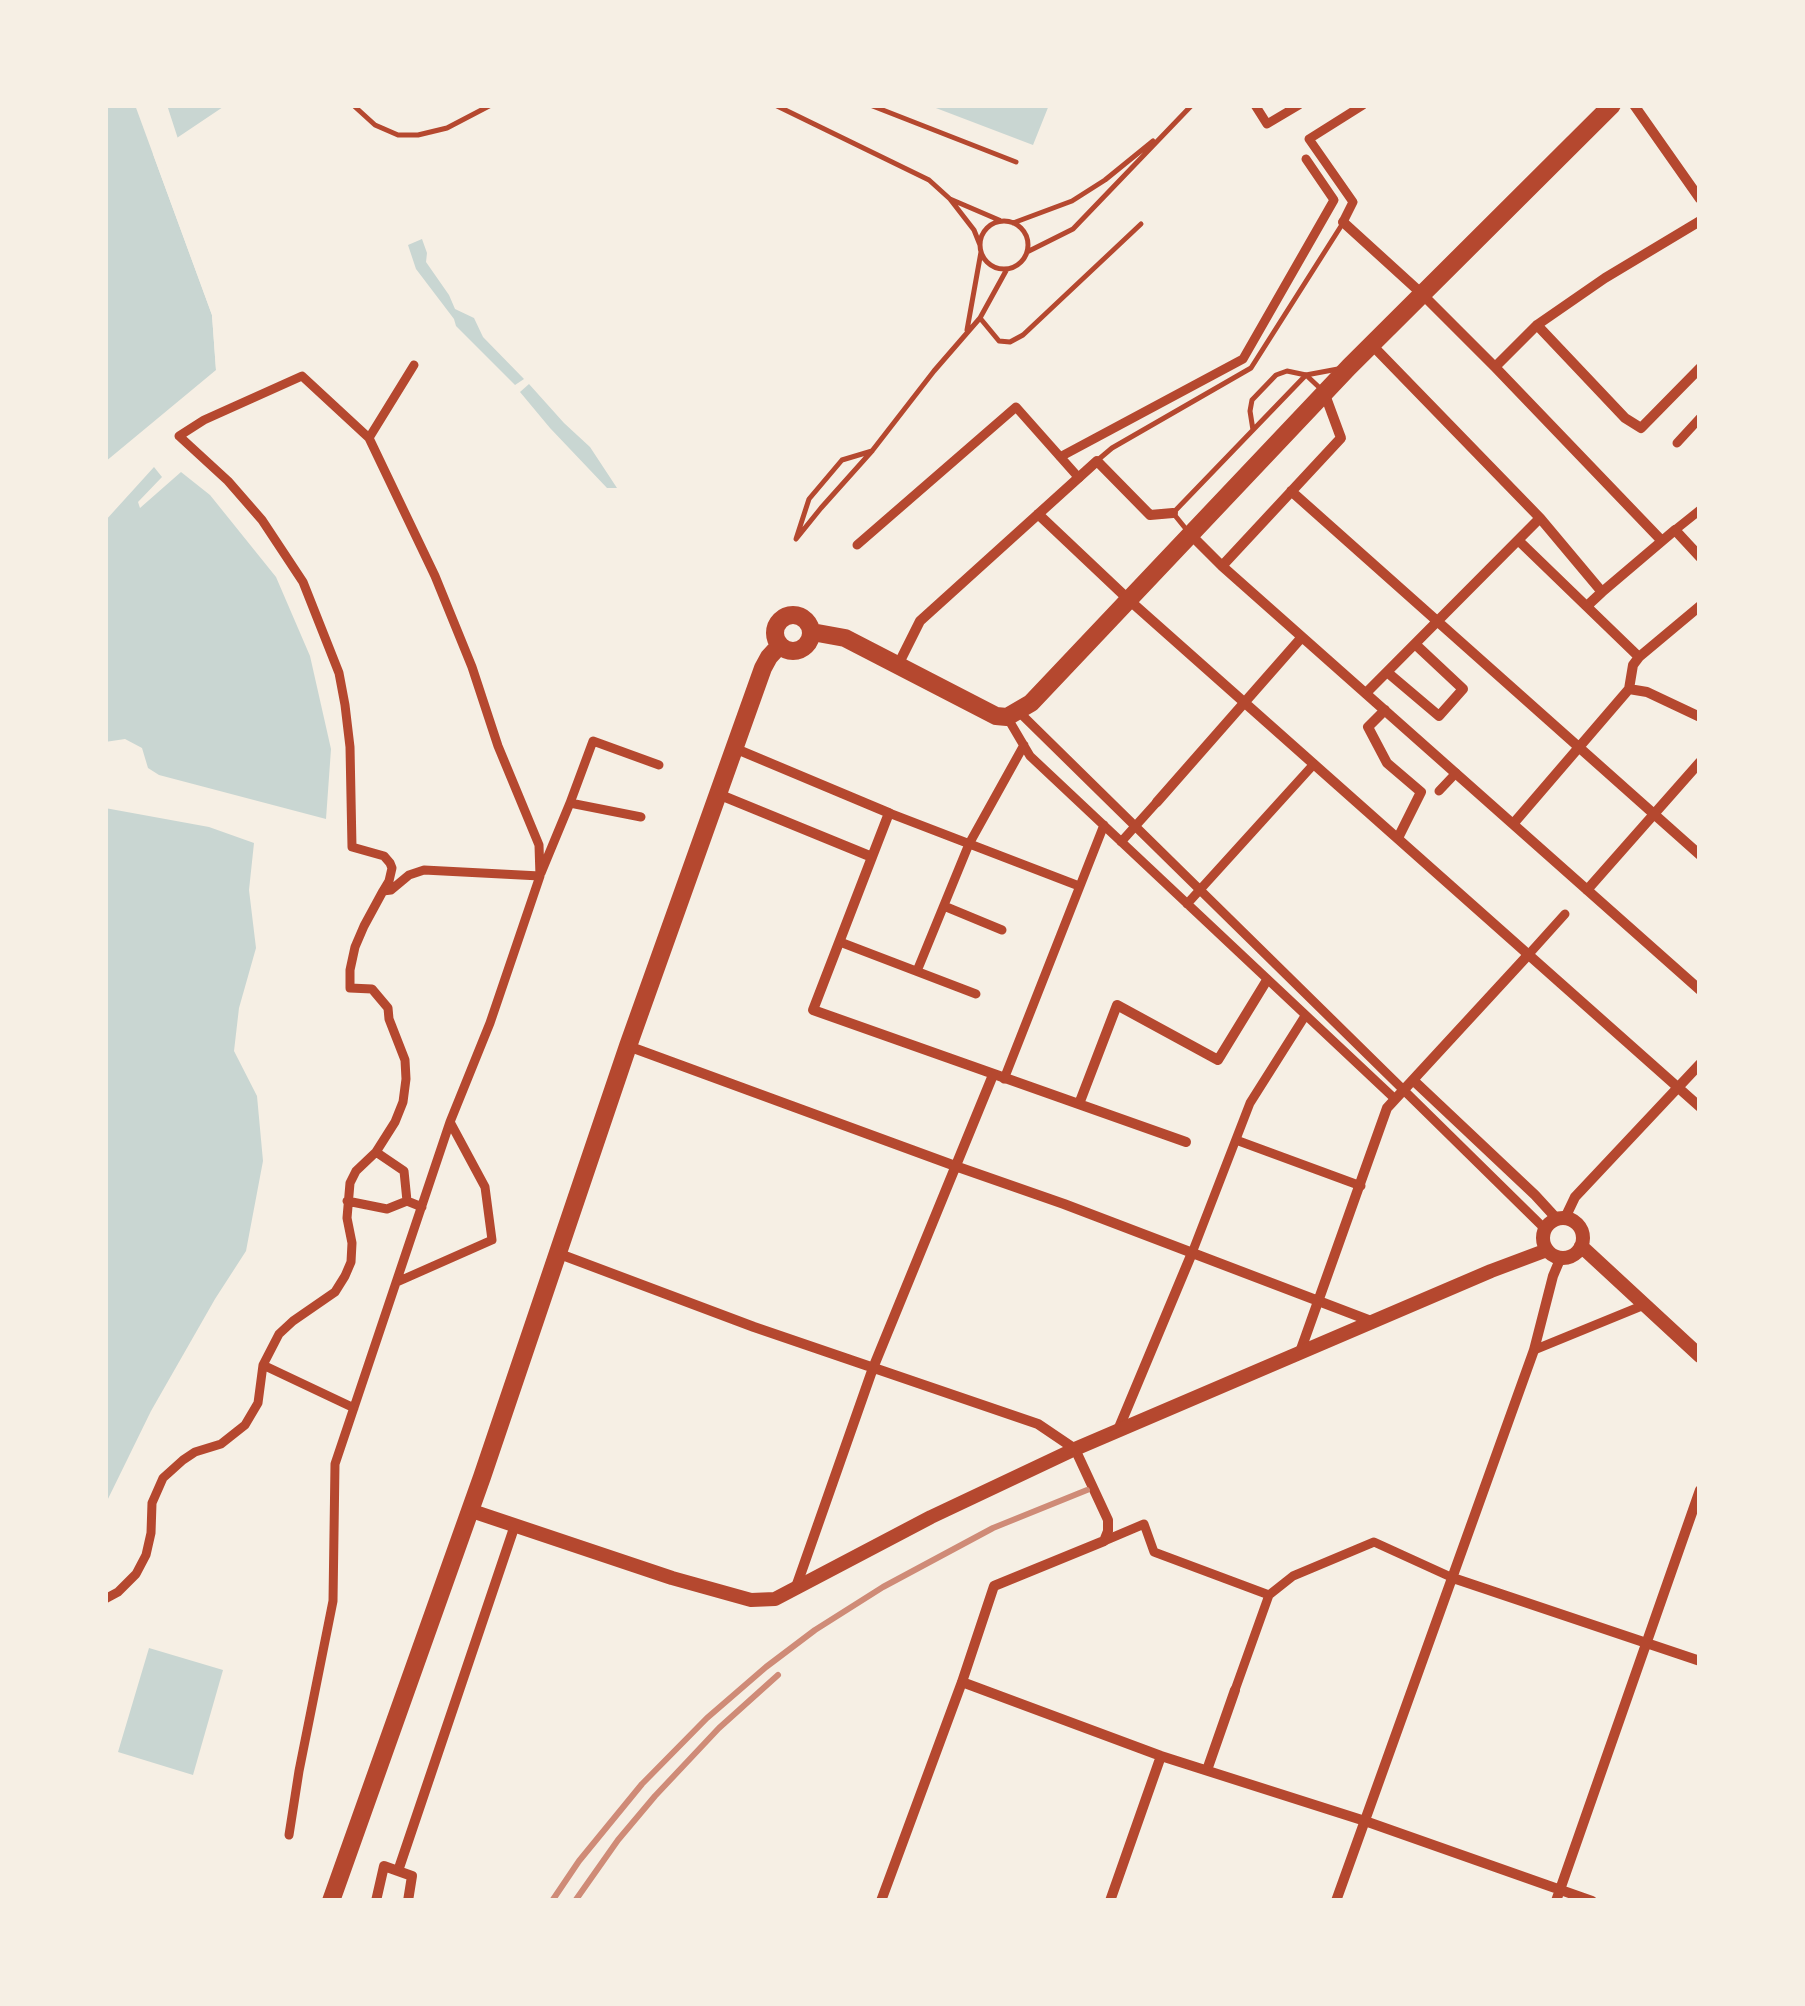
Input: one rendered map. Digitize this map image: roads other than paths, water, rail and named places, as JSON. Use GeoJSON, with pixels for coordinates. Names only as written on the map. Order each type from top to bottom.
{"type":"FeatureCollection","features":[{"type":"Feature","properties":{"kind":"main road"},"geometry":{"type":"LineString","coordinates":[[812,632],[845,638],[988,712],[1012,714],[1031,703],[1348,367],[1612,105]]}},
{"type":"Feature","properties":{"kind":"main road"},"geometry":{"type":"LineString","coordinates":[[796,615],[808,622],[812,632],[809,643],[799,650],[787,650],[780,645],[775,631],[780,620],[796,615]]}},
{"type":"Feature","properties":{"kind":"main road"},"geometry":{"type":"LineString","coordinates":[[334,1894],[734,748],[764,668],[780,645]]}},
{"type":"Feature","properties":{"kind":"street"},"geometry":{"type":"LineString","coordinates":[[1255,105],[1267,124],[1299,105]]}},
{"type":"Feature","properties":{"kind":"street"},"geometry":{"type":"LineString","coordinates":[[1363,105],[1308,139],[1353,202],[1343,222],[1495,367],[1662,542]]}},
{"type":"Feature","properties":{"kind":"street"},"geometry":{"type":"LineString","coordinates":[[1634,105],[1700,199]]}},
{"type":"Feature","properties":{"kind":"street"},"geometry":{"type":"LineString","coordinates":[[1060,457],[1243,359],[1334,200],[1306,159]]}},
{"type":"Feature","properties":{"kind":"street"},"geometry":{"type":"LineString","coordinates":[[1495,367],[1537,325],[1605,278],[1700,221]]}},
{"type":"Feature","properties":{"kind":"street"},"geometry":{"type":"LineString","coordinates":[[1537,325],[1625,418],[1641,428],[1700,368]]}},
{"type":"Feature","properties":{"kind":"street"},"geometry":{"type":"LineString","coordinates":[[1371,344],[1540,518],[1602,592]]}},
{"type":"Feature","properties":{"kind":"street"},"geometry":{"type":"LineString","coordinates":[[369,438],[414,365]]}},
{"type":"Feature","properties":{"kind":"street"},"geometry":{"type":"LineString","coordinates":[[105,1600],[136,1574],[146,1555],[152,1504],[163,1478],[182,1460],[221,1444],[245,1425],[258,1403],[264,1365],[279,1334],[336,1292],[350,1262],[350,1183],[395,1122],[406,1079],[388,1008],[372,990],[350,988],[356,947],[392,868],[384,856],[352,847],[345,705],[326,637],[304,582],[262,520],[179,436],[204,420],[302,376],[369,438],[435,576],[472,667],[498,746],[539,845],[540,876]]}},
{"type":"Feature","properties":{"kind":"street"},"geometry":{"type":"LineString","coordinates":[[1222,566],[1341,438],[1324,392]]}},
{"type":"Feature","properties":{"kind":"street"},"geometry":{"type":"LineString","coordinates":[[857,545],[1016,407],[1079,478]]}},
{"type":"Feature","properties":{"kind":"street"},"geometry":{"type":"LineString","coordinates":[[1676,443],[1700,418]]}},
{"type":"Feature","properties":{"kind":"street"},"geometry":{"type":"LineString","coordinates":[[898,665],[920,621],[1097,462],[1150,515],[1174,513]]}},
{"type":"Feature","properties":{"kind":"street"},"geometry":{"type":"LineString","coordinates":[[1291,491],[1700,855]]}},
{"type":"Feature","properties":{"kind":"street"},"geometry":{"type":"LineString","coordinates":[[1588,606],[1700,510]]}},
{"type":"Feature","properties":{"kind":"street"},"geometry":{"type":"LineString","coordinates":[[1038,514],[1129,600],[1700,1107]]}},
{"type":"Feature","properties":{"kind":"street"},"geometry":{"type":"LineString","coordinates":[[1366,693],[1540,518]]}},
{"type":"Feature","properties":{"kind":"street"},"geometry":{"type":"LineString","coordinates":[[1675,530],[1700,557]]}},
{"type":"Feature","properties":{"kind":"street"},"geometry":{"type":"LineString","coordinates":[[1192,536],[1514,824],[1584,893],[1700,990]]}},
{"type":"Feature","properties":{"kind":"street"},"geometry":{"type":"LineString","coordinates":[[1518,540],[1638,657]]}},
{"type":"Feature","properties":{"kind":"street"},"geometry":{"type":"LineString","coordinates":[[1514,824],[1630,689],[1633,664],[1638,657],[1700,606]]}},
{"type":"Feature","properties":{"kind":"street"},"geometry":{"type":"LineString","coordinates":[[1122,842],[1302,637]]}},
{"type":"Feature","properties":{"kind":"street"},"geometry":{"type":"LineString","coordinates":[[1387,672],[1439,716],[1463,689],[1414,644]]}},
{"type":"Feature","properties":{"kind":"street"},"geometry":{"type":"LineString","coordinates":[[1630,689],[1647,692],[1700,717]]}},
{"type":"Feature","properties":{"kind":"street"},"geometry":{"type":"LineString","coordinates":[[1386,710],[1368,727],[1386,763],[1421,792],[1398,838]]}},
{"type":"Feature","properties":{"kind":"street"},"geometry":{"type":"LineString","coordinates":[[1012,714],[1030,756],[1395,1100]]}},
{"type":"Feature","properties":{"kind":"street"},"geometry":{"type":"LineString","coordinates":[[469,1510],[672,1578],[751,1600],[775,1599],[931,1517],[1118,1430],[1508,1263],[1554,1254],[1572,1255],[1581,1246],[1580,1228],[1572,1220],[1556,1222],[1404,1090],[1135,826],[1012,714]]}},
{"type":"Feature","properties":{"kind":"street"},"geometry":{"type":"LineString","coordinates":[[290,1835],[333,1602],[335,1464],[450,1122],[593,740],[658,765]]}},
{"type":"Feature","properties":{"kind":"street"},"geometry":{"type":"LineString","coordinates":[[917,971],[970,844],[1024,745]]}},
{"type":"Feature","properties":{"kind":"street"},"geometry":{"type":"LineString","coordinates":[[734,748],[890,814],[1079,886]]}},
{"type":"Feature","properties":{"kind":"street"},"geometry":{"type":"LineString","coordinates":[[1584,893],[1700,762]]}},
{"type":"Feature","properties":{"kind":"street"},"geometry":{"type":"LineString","coordinates":[[1187,904],[1314,764]]}},
{"type":"Feature","properties":{"kind":"street"},"geometry":{"type":"LineString","coordinates":[[1439,791],[1456,773]]}},
{"type":"Feature","properties":{"kind":"street"},"geometry":{"type":"LineString","coordinates":[[718,794],[872,857]]}},
{"type":"Feature","properties":{"kind":"street"},"geometry":{"type":"LineString","coordinates":[[570,803],[641,817]]}},
{"type":"Feature","properties":{"kind":"street"},"geometry":{"type":"LineString","coordinates":[[890,814],[813,1010],[1186,1142]]}},
{"type":"Feature","properties":{"kind":"street"},"geometry":{"type":"LineString","coordinates":[[796,1587],[873,1368],[1104,825]]}},
{"type":"Feature","properties":{"kind":"street"},"geometry":{"type":"LineString","coordinates":[[383,891],[424,870],[540,876]]}},
{"type":"Feature","properties":{"kind":"street"},"geometry":{"type":"LineString","coordinates":[[944,906],[1002,930]]}},
{"type":"Feature","properties":{"kind":"street"},"geometry":{"type":"LineString","coordinates":[[1300,1352],[1387,1108],[1565,914]]}},
{"type":"Feature","properties":{"kind":"street"},"geometry":{"type":"LineString","coordinates":[[840,942],[976,994]]}},
{"type":"Feature","properties":{"kind":"street"},"geometry":{"type":"LineString","coordinates":[[1079,1104],[1117,1005],[1218,1060],[1267,980]]}},
{"type":"Feature","properties":{"kind":"street"},"geometry":{"type":"LineString","coordinates":[[1118,1430],[1250,1103],[1305,1016]]}},
{"type":"Feature","properties":{"kind":"street"},"geometry":{"type":"LineString","coordinates":[[628,1046],[1064,1204],[1371,1321]]}},
{"type":"Feature","properties":{"kind":"street"},"geometry":{"type":"LineString","coordinates":[[1336,1901],[1534,1350],[1554,1276],[1554,1254],[1544,1240],[1575,1197],[1700,1064]]}},
{"type":"Feature","properties":{"kind":"street"},"geometry":{"type":"LineString","coordinates":[[1413,1080],[1536,1196],[1556,1222]]}},
{"type":"Feature","properties":{"kind":"street"},"geometry":{"type":"LineString","coordinates":[[397,1282],[492,1240],[485,1187],[450,1122]]}},
{"type":"Feature","properties":{"kind":"street"},"geometry":{"type":"LineString","coordinates":[[1236,1140],[1361,1186]]}},
{"type":"Feature","properties":{"kind":"street"},"geometry":{"type":"LineString","coordinates":[[376,1152],[404,1171],[406,1201]]}},
{"type":"Feature","properties":{"kind":"street"},"geometry":{"type":"LineString","coordinates":[[347,1201],[387,1209],[406,1201],[422,1206]]}},
{"type":"Feature","properties":{"kind":"street"},"geometry":{"type":"LineString","coordinates":[[1581,1246],[1700,1356]]}},
{"type":"Feature","properties":{"kind":"street"},"geometry":{"type":"LineString","coordinates":[[558,1253],[736,1320],[1038,1424],[1075,1449],[1108,1520],[1104,1540]]}},
{"type":"Feature","properties":{"kind":"street"},"geometry":{"type":"LineString","coordinates":[[1534,1350],[1644,1305]]}},
{"type":"Feature","properties":{"kind":"street"},"geometry":{"type":"LineString","coordinates":[[264,1365],[354,1408]]}},
{"type":"Feature","properties":{"kind":"street"},"geometry":{"type":"LineString","coordinates":[[1556,1901],[1700,1490]]}},
{"type":"Feature","properties":{"kind":"street"},"geometry":{"type":"LineString","coordinates":[[881,1901],[994,1586],[1144,1524],[1154,1552],[1269,1595]]}},
{"type":"Feature","properties":{"kind":"street"},"geometry":{"type":"LineString","coordinates":[[398,1871],[515,1525]]}},
{"type":"Feature","properties":{"kind":"street"},"geometry":{"type":"LineString","coordinates":[[1207,1770],[1269,1595],[1293,1576],[1374,1542],[1453,1578],[1700,1661]]}},
{"type":"Feature","properties":{"kind":"street"},"geometry":{"type":"LineString","coordinates":[[962,1682],[1161,1756],[1365,1821],[1592,1901]]}},
{"type":"Feature","properties":{"kind":"street"},"geometry":{"type":"LineString","coordinates":[[1110,1901],[1161,1756]]}},
{"type":"Feature","properties":{"kind":"street"},"geometry":{"type":"LineString","coordinates":[[376,1901],[384,1866],[412,1876],[408,1901]]}},
{"type":"Feature","properties":{"kind":"lane"},"geometry":{"type":"LineString","coordinates":[[353,105],[375,125],[398,135],[418,136],[447,128],[490,105]]}},
{"type":"Feature","properties":{"kind":"lane"},"geometry":{"type":"LineString","coordinates":[[775,105],[929,180],[974,230],[988,263],[1007,269]]}},
{"type":"Feature","properties":{"kind":"lane"},"geometry":{"type":"LineString","coordinates":[[870,105],[1016,162]]}},
{"type":"Feature","properties":{"kind":"lane"},"geometry":{"type":"LineString","coordinates":[[1026,252],[1073,229],[1192,105]]}},
{"type":"Feature","properties":{"kind":"lane"},"geometry":{"type":"LineString","coordinates":[[1012,223],[1072,201],[1167,130]]}},
{"type":"Feature","properties":{"kind":"lane"},"geometry":{"type":"LineString","coordinates":[[872,451],[842,460],[809,499],[796,539],[872,451],[980,318],[1007,269],[1022,260],[1026,252],[1028,245],[1023,232],[1012,223],[950,199]]}},
{"type":"Feature","properties":{"kind":"lane"},"geometry":{"type":"LineString","coordinates":[[966,333],[984,232],[988,226],[1002,221]]}},
{"type":"Feature","properties":{"kind":"lane"},"geometry":{"type":"LineString","coordinates":[[1097,462],[1112,448],[1251,368],[1343,222]]}},
{"type":"Feature","properties":{"kind":"lane"},"geometry":{"type":"LineString","coordinates":[[980,318],[999,340],[1010,342],[1141,224]]}},
{"type":"Feature","properties":{"kind":"lane"},"geometry":{"type":"LineString","coordinates":[[1254,430],[1252,400],[1276,375],[1287,371],[1306,375],[1348,367]]}},
{"type":"Feature","properties":{"kind":"lane"},"geometry":{"type":"LineString","coordinates":[[1306,375],[1324,392]]}},
{"type":"Feature","properties":{"kind":"lane"},"geometry":{"type":"LineString","coordinates":[[1192,536],[1174,513],[1306,375]]}},
{"type":"Feature","properties":{"kind":"railway"},"geometry":{"type":"LineString","coordinates":[[552,1901],[642,1784],[707,1718],[766,1667],[883,1587],[993,1528],[1087,1490]]}},
{"type":"Feature","properties":{"kind":"railway"},"geometry":{"type":"LineString","coordinates":[[575,1901],[655,1796],[719,1728],[778,1675]]}}]}
